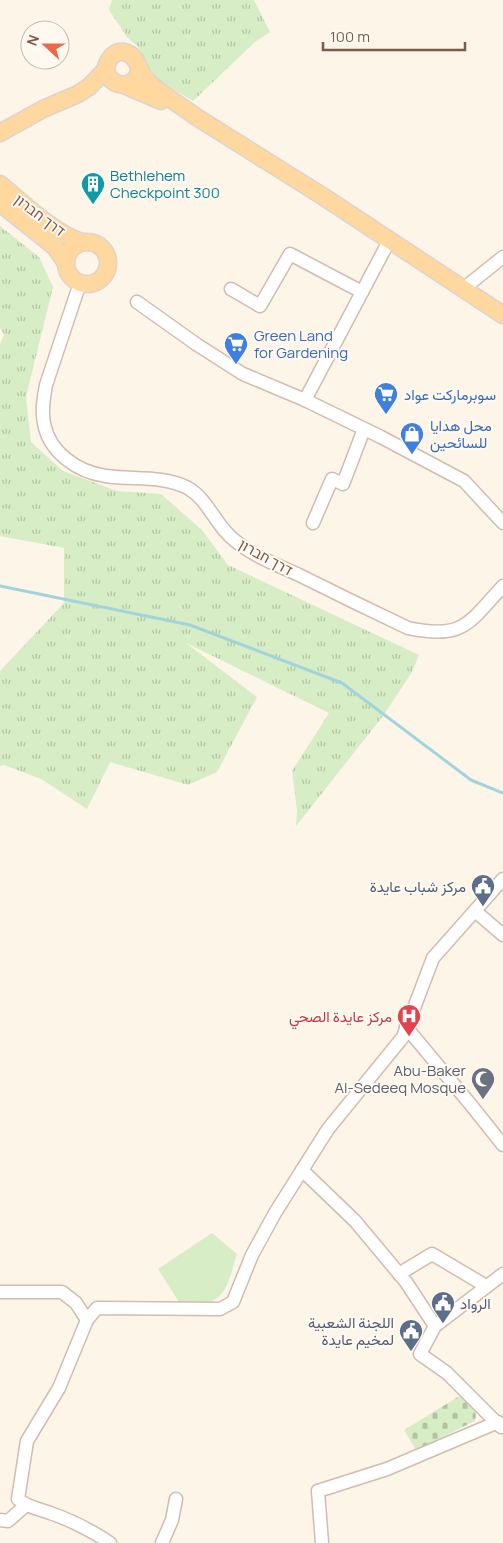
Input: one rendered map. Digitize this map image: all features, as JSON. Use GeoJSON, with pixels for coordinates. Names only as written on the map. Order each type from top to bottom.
{"type":"FeatureCollection","features":[{"type":"Feature","properties":{"kind":"main road"},"geometry":{"type":"LineString","coordinates":[[7,129],[43,109],[78,94],[90,86],[106,68],[110,58],[119,53],[130,54],[137,62],[143,76],[153,87],[503,315]]}},
{"type":"Feature","properties":{"kind":"main road"},"geometry":{"type":"LineString","coordinates":[[78,94],[98,91],[133,81],[139,67]]}},
{"type":"Feature","properties":{"kind":"main road"},"geometry":{"type":"LineString","coordinates":[[106,68],[110,79],[121,85],[198,118]]}},
{"type":"Feature","properties":{"kind":"main road"},"geometry":{"type":"LineString","coordinates":[[7,129],[58,115],[98,91]]}},
{"type":"Feature","properties":{"kind":"main road","name":"דרך חברון"},"geometry":{"type":"LineString","coordinates":[[0,184],[58,231],[82,242]]}},
{"type":"Feature","properties":{"kind":"main road","name":"דרך חברון"},"geometry":{"type":"LineString","coordinates":[[0,203],[49,242],[66,263]]}},
{"type":"Feature","properties":{"kind":"main road"},"geometry":{"type":"LineString","coordinates":[[82,242],[95,243],[100,246],[108,257],[104,276],[99,281],[86,285],[69,275],[66,263],[69,252],[76,244],[82,242]]}},
{"type":"Feature","properties":{"kind":"street"},"geometry":{"type":"LineString","coordinates":[[305,400],[389,241]]}},
{"type":"Feature","properties":{"kind":"street"},"geometry":{"type":"LineString","coordinates":[[231,289],[260,306],[290,254],[362,292]]}},
{"type":"Feature","properties":{"kind":"street"},"geometry":{"type":"LineString","coordinates":[[463,289],[503,257]]}},
{"type":"Feature","properties":{"kind":"street","name":"דרך חברון"},"geometry":{"type":"LineString","coordinates":[[80,283],[46,385],[43,402],[43,422],[47,434],[53,446],[63,457],[82,468],[105,476],[147,479],[186,487],[196,493],[206,504],[225,531],[249,551],[408,628],[434,632],[457,630],[474,617],[503,586]]}},
{"type":"Feature","properties":{"kind":"street"},"geometry":{"type":"LineString","coordinates":[[137,302],[196,344],[243,374],[305,400],[464,481],[503,523]]}},
{"type":"Feature","properties":{"kind":"street"},"geometry":{"type":"LineString","coordinates":[[313,523],[332,479],[343,484],[364,429]]}},
{"type":"Feature","properties":{"kind":"street"},"geometry":{"type":"LineString","coordinates":[[110,1543],[95,1533],[50,1512],[26,1506],[18,1499],[28,1441],[58,1388],[87,1320],[98,1308],[220,1309],[233,1302],[252,1255],[275,1213],[328,1129],[403,1037],[433,958],[503,879]]}},
{"type":"Feature","properties":{"kind":"street"},"geometry":{"type":"LineString","coordinates":[[475,911],[503,935]]}},
{"type":"Feature","properties":{"kind":"street"},"geometry":{"type":"LineString","coordinates":[[406,1027],[503,1145]]}},
{"type":"Feature","properties":{"kind":"street"},"geometry":{"type":"LineString","coordinates":[[302,1170],[355,1221],[399,1274],[435,1326]]}},
{"type":"Feature","properties":{"kind":"street"},"geometry":{"type":"LineString","coordinates":[[399,1274],[432,1254],[486,1286]]}},
{"type":"Feature","properties":{"kind":"street"},"geometry":{"type":"LineString","coordinates":[[324,1541],[318,1491],[387,1469],[500,1425],[447,1373],[420,1354],[435,1326],[503,1274]]}},
{"type":"Feature","properties":{"kind":"street"},"geometry":{"type":"LineString","coordinates":[[0,1292],[62,1292],[76,1303],[87,1320]]}},
{"type":"Feature","properties":{"kind":"street"},"geometry":{"type":"LineString","coordinates":[[162,1543],[172,1520],[176,1499]]}},
{"type":"Feature","properties":{"kind":"street"},"geometry":{"type":"LineString","coordinates":[[0,1520],[8,1521],[26,1506]]}},
{"type":"Feature","properties":{"kind":"green space"},"geometry":{"type":"Polygon","coordinates":[[[112,0],[254,0],[270,32],[255,42],[193,101],[150,76],[146,61],[138,47],[127,37],[109,10],[112,0]]]}},
{"type":"Feature","properties":{"kind":"green space"},"geometry":{"type":"Polygon","coordinates":[[[0,226],[39,257],[53,287],[26,397],[31,442],[63,471],[117,491],[161,494],[202,530],[228,565],[419,655],[412,672],[383,716],[296,826],[297,810],[292,771],[329,713],[186,643],[257,697],[217,772],[188,785],[110,762],[87,809],[41,779],[4,765],[0,766],[0,671],[64,603],[64,548],[0,536],[0,345],[4,334],[0,328],[0,226]]]}},
{"type":"Feature","properties":{"kind":"green space"},"geometry":{"type":"Polygon","coordinates":[[[212,1233],[237,1254],[228,1283],[220,1296],[207,1303],[179,1302],[158,1269],[212,1233]]]}},
{"type":"Feature","properties":{"kind":"green space"},"geometry":{"type":"Polygon","coordinates":[[[461,1395],[476,1413],[475,1421],[416,1450],[404,1430],[461,1395]]]}},
{"type":"Feature","properties":{"kind":"waterway"},"geometry":{"type":"LineString","coordinates":[[0,586],[190,625],[342,683],[471,780],[503,793]]}},
{"type":"Feature","properties":{"kind":"place","name":"Bethlehem Checkpoint 300"},"geometry":{"type":"Point","coordinates":[93,205]}},
{"type":"Feature","properties":{"kind":"place","name":"Green Land for Gardening"},"geometry":{"type":"Point","coordinates":[236,365]}},
{"type":"Feature","properties":{"kind":"place","name":"سوبرماركت عواد"},"geometry":{"type":"Point","coordinates":[386,415]}},
{"type":"Feature","properties":{"kind":"place","name":"محل هدايا للسائحين"},"geometry":{"type":"Point","coordinates":[412,455]}},
{"type":"Feature","properties":{"kind":"place","name":"مركز شباب عايدة"},"geometry":{"type":"Point","coordinates":[483,907]}},
{"type":"Feature","properties":{"kind":"place","name":"مركز عايدة الصحي"},"geometry":{"type":"Point","coordinates":[409,1037]}},
{"type":"Feature","properties":{"kind":"place","name":"Abu-Baker Al-Sedeeq Mosque"},"geometry":{"type":"Point","coordinates":[483,1100]}},
{"type":"Feature","properties":{"kind":"place","name":"الرواد"},"geometry":{"type":"Point","coordinates":[443,1324]}},
{"type":"Feature","properties":{"kind":"place","name":"اللجنة الشعبية لمخيم عايدة"},"geometry":{"type":"Point","coordinates":[411,1352]}}]}
